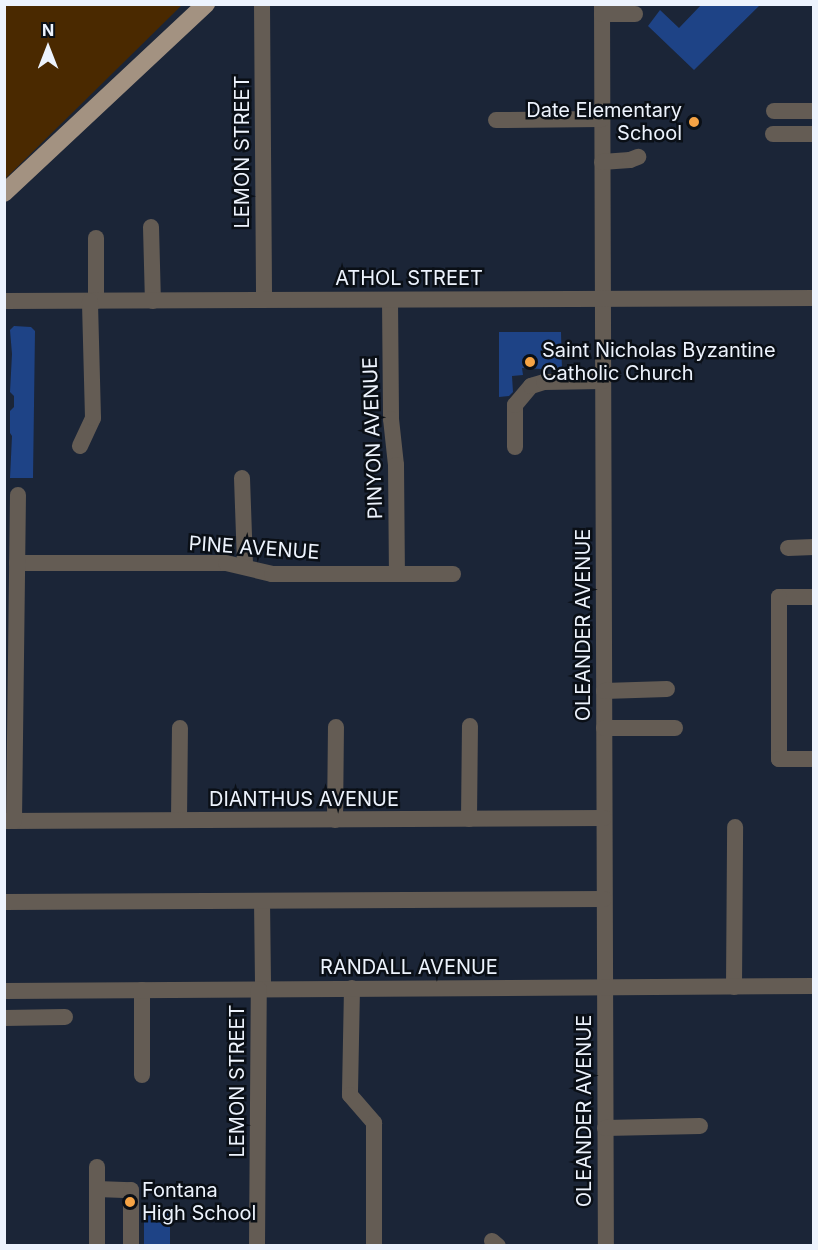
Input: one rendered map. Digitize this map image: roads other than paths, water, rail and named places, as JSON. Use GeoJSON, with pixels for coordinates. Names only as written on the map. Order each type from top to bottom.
{"type":"FeatureCollection","features":[{"type":"Feature","properties":{"kind":"main road"},"geometry":{"type":"LineString","coordinates":[[4,193],[206,4]]}},
{"type":"Feature","properties":{"kind":"street","name":"LEMON STREET"},"geometry":{"type":"LineString","coordinates":[[262,4],[264,300]]}},
{"type":"Feature","properties":{"kind":"street"},"geometry":{"type":"LineString","coordinates":[[602,9],[635,14]]}},
{"type":"Feature","properties":{"kind":"street","name":"OLEANDER AVENUE"},"geometry":{"type":"LineString","coordinates":[[602,9],[606,1245]]}},
{"type":"Feature","properties":{"kind":"street"},"geometry":{"type":"LineString","coordinates":[[774,111],[813,111]]}},
{"type":"Feature","properties":{"kind":"street"},"geometry":{"type":"LineString","coordinates":[[496,120],[602,119]]}},
{"type":"Feature","properties":{"kind":"street"},"geometry":{"type":"LineString","coordinates":[[773,134],[813,134]]}},
{"type":"Feature","properties":{"kind":"street"},"geometry":{"type":"LineString","coordinates":[[602,162],[630,160],[638,157]]}},
{"type":"Feature","properties":{"kind":"street"},"geometry":{"type":"LineString","coordinates":[[152,227],[153,301]]}},
{"type":"Feature","properties":{"kind":"street"},"geometry":{"type":"LineString","coordinates":[[80,446],[93,418],[93,301],[96,238]]}},
{"type":"Feature","properties":{"kind":"street","name":"ATHOL STREET"},"geometry":{"type":"LineString","coordinates":[[4,301],[813,298]]}},
{"type":"Feature","properties":{"kind":"street","name":"PINYON AVENUE"},"geometry":{"type":"LineString","coordinates":[[390,300],[391,419],[396,465],[397,574]]}},
{"type":"Feature","properties":{"kind":"street"},"geometry":{"type":"LineString","coordinates":[[515,447],[515,405],[531,386],[544,382],[603,381]]}},
{"type":"Feature","properties":{"kind":"street"},"geometry":{"type":"LineString","coordinates":[[242,478],[245,566]]}},
{"type":"Feature","properties":{"kind":"street"},"geometry":{"type":"LineString","coordinates":[[9,821],[18,495]]}},
{"type":"Feature","properties":{"kind":"street"},"geometry":{"type":"LineString","coordinates":[[788,548],[813,547]]}},
{"type":"Feature","properties":{"kind":"street","name":"PINE AVENUE"},"geometry":{"type":"LineString","coordinates":[[17,563],[226,563],[272,574],[453,574]]}},
{"type":"Feature","properties":{"kind":"street"},"geometry":{"type":"LineString","coordinates":[[813,597],[779,597],[779,759],[813,759]]}},
{"type":"Feature","properties":{"kind":"street"},"geometry":{"type":"LineString","coordinates":[[604,691],[667,689]]}},
{"type":"Feature","properties":{"kind":"street"},"geometry":{"type":"LineString","coordinates":[[469,819],[470,726]]}},
{"type":"Feature","properties":{"kind":"street"},"geometry":{"type":"LineString","coordinates":[[335,820],[336,727]]}},
{"type":"Feature","properties":{"kind":"street"},"geometry":{"type":"LineString","coordinates":[[179,820],[180,728]]}},
{"type":"Feature","properties":{"kind":"street"},"geometry":{"type":"LineString","coordinates":[[604,728],[675,728]]}},
{"type":"Feature","properties":{"kind":"street","name":"DIANTHUS AVENUE"},"geometry":{"type":"LineString","coordinates":[[9,821],[604,818]]}},
{"type":"Feature","properties":{"kind":"street"},"geometry":{"type":"LineString","coordinates":[[734,987],[735,827]]}},
{"type":"Feature","properties":{"kind":"street"},"geometry":{"type":"LineString","coordinates":[[4,902],[604,898]]}},
{"type":"Feature","properties":{"kind":"street","name":"LEMON STREET"},"geometry":{"type":"LineString","coordinates":[[257,1245],[262,901]]}},
{"type":"Feature","properties":{"kind":"street","name":"RANDALL AVENUE"},"geometry":{"type":"LineString","coordinates":[[4,991],[813,986]]}},
{"type":"Feature","properties":{"kind":"street"},"geometry":{"type":"LineString","coordinates":[[352,988],[350,1095],[374,1123],[374,1245]]}},
{"type":"Feature","properties":{"kind":"street"},"geometry":{"type":"LineString","coordinates":[[142,990],[142,1075]]}},
{"type":"Feature","properties":{"kind":"street"},"geometry":{"type":"LineString","coordinates":[[4,1018],[65,1017]]}},
{"type":"Feature","properties":{"kind":"street"},"geometry":{"type":"LineString","coordinates":[[606,1128],[700,1126]]}},
{"type":"Feature","properties":{"kind":"street"},"geometry":{"type":"LineString","coordinates":[[97,1167],[97,1245]]}},
{"type":"Feature","properties":{"kind":"street"},"geometry":{"type":"LineString","coordinates":[[97,1189],[131,1190],[132,1245]]}},
{"type":"Feature","properties":{"kind":"place","name":"Date Elementary School"},"geometry":{"type":"Point","coordinates":[694,122]}},
{"type":"Feature","properties":{"kind":"place","name":"Saint Nicholas Byzantine Catholic Church"},"geometry":{"type":"Point","coordinates":[530,362]}},
{"type":"Feature","properties":{"kind":"place","name":"Fontana High School"},"geometry":{"type":"Point","coordinates":[130,1202]}}]}
